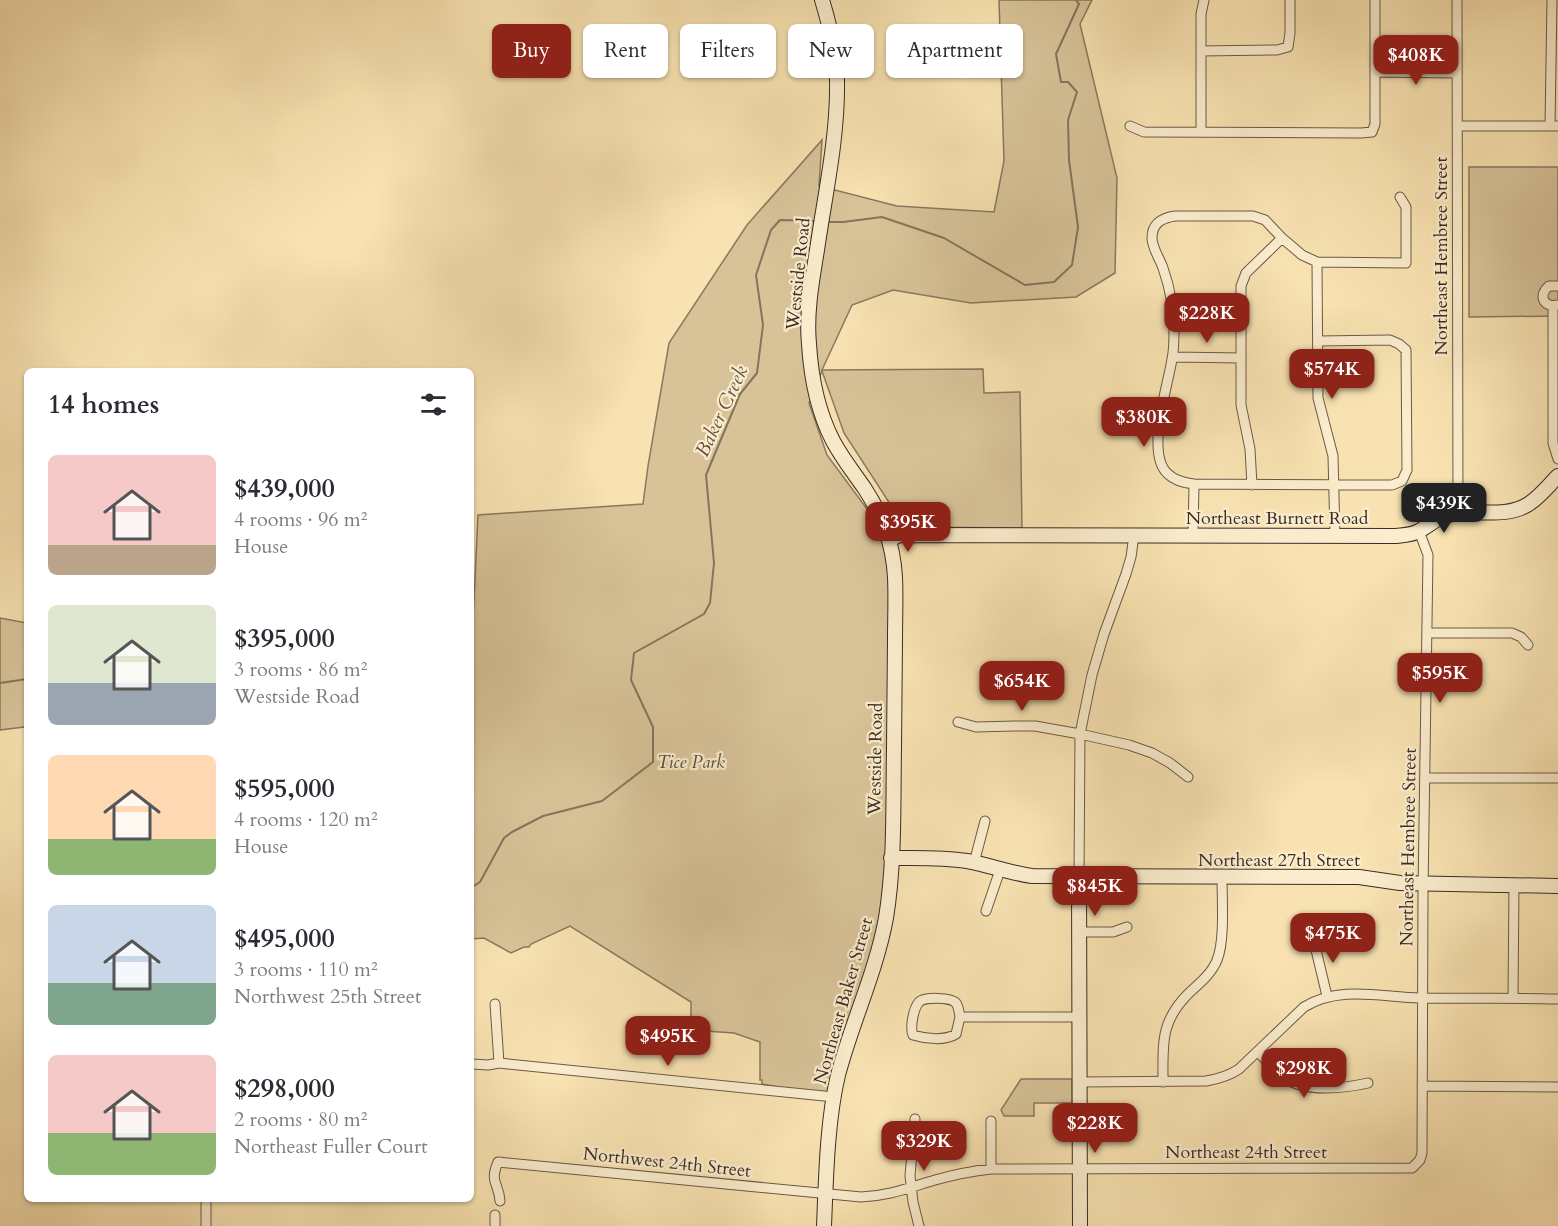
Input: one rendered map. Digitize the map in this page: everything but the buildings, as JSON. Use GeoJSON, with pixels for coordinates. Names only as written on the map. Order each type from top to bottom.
{"type":"FeatureCollection","features":[{"type":"Feature","properties":{"kind":"street","name":"Westside Road"},"geometry":{"type":"LineString","coordinates":[[822,0],[831,33],[837,77],[834,136],[814,264],[809,315],[809,344],[821,412],[834,443],[873,502],[890,540],[893,558],[895,600],[891,858]]}},
{"type":"Feature","properties":{"kind":"street"},"geometry":{"type":"LineString","coordinates":[[1201,132],[1201,14],[1204,0]]}},
{"type":"Feature","properties":{"kind":"street"},"geometry":{"type":"LineString","coordinates":[[1201,51],[1277,50],[1288,47],[1290,0]]}},
{"type":"Feature","properties":{"kind":"street"},"geometry":{"type":"LineString","coordinates":[[1130,126],[1144,132],[1371,132],[1375,124],[1375,0]]}},
{"type":"Feature","properties":{"kind":"street","name":"Northeast Hembree Street"},"geometry":{"type":"LineString","coordinates":[[1457,0],[1458,512]]}},
{"type":"Feature","properties":{"kind":"street"},"geometry":{"type":"LineString","coordinates":[[1458,126],[1554,126],[1552,0]]}},
{"type":"Feature","properties":{"kind":"street"},"geometry":{"type":"LineString","coordinates":[[1375,72],[1457,73]]}},
{"type":"Feature","properties":{"kind":"street"},"geometry":{"type":"LineString","coordinates":[[1318,341],[1390,340],[1406,350],[1407,470],[1402,481],[1392,485],[1194,484],[1180,482],[1168,474],[1158,454],[1158,443],[1161,411],[1173,357],[1174,315],[1170,290],[1152,241],[1153,231],[1158,221],[1175,216],[1253,216],[1265,220],[1302,255],[1317,262],[1406,263],[1406,207],[1400,197]]}},
{"type":"Feature","properties":{"kind":"street"},"geometry":{"type":"LineString","coordinates":[[1252,485],[1250,448],[1240,405],[1241,286],[1246,273],[1282,238]]}},
{"type":"Feature","properties":{"kind":"street"},"geometry":{"type":"LineString","coordinates":[[1317,262],[1318,398],[1333,456],[1335,536]]}},
{"type":"Feature","properties":{"kind":"street"},"geometry":{"type":"LineString","coordinates":[[1558,286],[1549,286],[1543,295],[1546,303],[1555,305],[1553,444],[1558,459]]}},
{"type":"Feature","properties":{"kind":"street"},"geometry":{"type":"LineString","coordinates":[[1173,357],[1241,358]]}},
{"type":"Feature","properties":{"kind":"street"},"geometry":{"type":"LineString","coordinates":[[1419,531],[1444,515],[1458,512],[1513,511],[1527,505],[1558,476]]}},
{"type":"Feature","properties":{"kind":"street"},"geometry":{"type":"LineString","coordinates":[[1193,535],[1194,484]]}},
{"type":"Feature","properties":{"kind":"street","name":"Northeast Hembree Street"},"geometry":{"type":"LineString","coordinates":[[1417,1164],[1422,1153],[1428,555],[1419,531]]}},
{"type":"Feature","properties":{"kind":"street","name":"Northeast Burnett Road"},"geometry":{"type":"LineString","coordinates":[[890,540],[899,535],[1396,536],[1419,531]]}},
{"type":"Feature","properties":{"kind":"street"},"geometry":{"type":"LineString","coordinates":[[1080,1226],[1080,734],[1092,675],[1126,574],[1134,535]]}},
{"type":"Feature","properties":{"kind":"street"},"geometry":{"type":"LineString","coordinates":[[1427,633],[1512,633],[1521,637],[1528,645]]}},
{"type":"Feature","properties":{"kind":"street"},"geometry":{"type":"LineString","coordinates":[[958,722],[976,728],[1035,726],[1129,745],[1152,753],[1188,777]]}},
{"type":"Feature","properties":{"kind":"street"},"geometry":{"type":"LineString","coordinates":[[1425,778],[1558,778]]}},
{"type":"Feature","properties":{"kind":"street"},"geometry":{"type":"LineString","coordinates":[[974,863],[985,821]]}},
{"type":"Feature","properties":{"kind":"street","name":"Northeast 27th Street"},"geometry":{"type":"LineString","coordinates":[[891,858],[948,859],[1032,876],[1359,877],[1401,883],[1558,886]]}},
{"type":"Feature","properties":{"kind":"street","name":"Northeast Baker Street"},"geometry":{"type":"LineString","coordinates":[[824,1226],[834,1097],[844,1057],[881,941],[888,905],[891,858]]}},
{"type":"Feature","properties":{"kind":"street"},"geometry":{"type":"LineString","coordinates":[[986,911],[1000,870]]}},
{"type":"Feature","properties":{"kind":"street"},"geometry":{"type":"LineString","coordinates":[[1163,1082],[1164,1034],[1168,1020],[1175,1008],[1211,972],[1221,951],[1222,877]]}},
{"type":"Feature","properties":{"kind":"street"},"geometry":{"type":"LineString","coordinates":[[1513,998],[1514,885]]}},
{"type":"Feature","properties":{"kind":"street"},"geometry":{"type":"LineString","coordinates":[[1079,932],[1113,932],[1127,927]]}},
{"type":"Feature","properties":{"kind":"street"},"geometry":{"type":"LineString","coordinates":[[1316,935],[1316,950],[1328,996]]}},
{"type":"Feature","properties":{"kind":"street"},"geometry":{"type":"LineString","coordinates":[[1080,1082],[1206,1082],[1220,1079],[1239,1069],[1304,1007],[1328,996],[1383,994],[1423,998],[1558,999]]}},
{"type":"Feature","properties":{"kind":"street"},"geometry":{"type":"LineString","coordinates":[[924,999],[949,999],[956,1002],[960,1017],[956,1034],[950,1038],[921,1037],[913,1035],[911,1029],[918,1003],[924,999]]}},
{"type":"Feature","properties":{"kind":"street"},"geometry":{"type":"LineString","coordinates":[[495,1004],[499,1063]]}},
{"type":"Feature","properties":{"kind":"street"},"geometry":{"type":"LineString","coordinates":[[960,1017],[1080,1017]]}},
{"type":"Feature","properties":{"kind":"street"},"geometry":{"type":"LineString","coordinates":[[1258,1052],[1285,1078],[1296,1084],[1310,1087],[1349,1087],[1368,1083]]}},
{"type":"Feature","properties":{"kind":"street"},"geometry":{"type":"LineString","coordinates":[[474,1064],[499,1063],[834,1097]]}},
{"type":"Feature","properties":{"kind":"street"},"geometry":{"type":"LineString","coordinates":[[1422,1086],[1558,1087]]}},
{"type":"Feature","properties":{"kind":"street"},"geometry":{"type":"LineString","coordinates":[[915,1119],[911,1187],[919,1226]]}},
{"type":"Feature","properties":{"kind":"street"},"geometry":{"type":"LineString","coordinates":[[991,1121],[991,1169]]}},
{"type":"Feature","properties":{"kind":"street","name":"Northwest 24th Street"},"geometry":{"type":"LineString","coordinates":[[500,1202],[500,1194],[494,1181],[494,1172],[498,1162],[825,1194]]}},
{"type":"Feature","properties":{"kind":"street","name":"Northeast 24th Street"},"geometry":{"type":"LineString","coordinates":[[825,1194],[877,1196],[957,1174],[991,1169],[1406,1169],[1417,1164]]}},
{"type":"Feature","properties":{"kind":"street"},"geometry":{"type":"LineString","coordinates":[[206,1202],[206,1226]]}},
{"type":"Feature","properties":{"kind":"street"},"geometry":{"type":"LineString","coordinates":[[495,1215],[495,1226]]}},
{"type":"Feature","properties":{"kind":"green space","name":"Tice Park"},"geometry":{"type":"Polygon","coordinates":[[[999,0],[1092,0],[1080,24],[1117,178],[1115,273],[1076,297],[971,303],[893,290],[852,305],[822,370],[983,369],[984,393],[1020,392],[1022,528],[905,527],[844,433],[822,371],[809,403],[827,455],[890,540],[893,808],[883,934],[834,1097],[762,1084],[760,1080],[760,1042],[734,1033],[691,1030],[691,1002],[570,926],[529,947],[511,953],[484,938],[474,939],[474,599],[478,515],[643,504],[669,343],[747,225],[822,140],[819,186],[897,206],[994,212],[1004,161],[1001,78],[1023,78],[1023,24],[1000,24],[999,0]]]}},
{"type":"Feature","properties":{"kind":"green space"},"geometry":{"type":"Polygon","coordinates":[[[1469,167],[1558,167],[1558,316],[1469,317],[1469,167]]]}},
{"type":"Feature","properties":{"kind":"green space"},"geometry":{"type":"Polygon","coordinates":[[[0,618],[24,622],[24,727],[0,730],[0,618]]]}},
{"type":"Feature","properties":{"kind":"green space"},"geometry":{"type":"Polygon","coordinates":[[[1021,1079],[1072,1079],[1072,1103],[1034,1103],[1034,1116],[1004,1116],[1001,1110],[1021,1079]]]}},
{"type":"Feature","properties":{"kind":"waterway","name":"Baker Creek"},"geometry":{"type":"LineString","coordinates":[[827,222],[882,217],[944,238],[1025,285],[1054,282],[1072,265],[1078,227],[1069,160],[1068,120],[1077,92],[1068,82],[1061,82],[1056,54],[1079,4],[1076,0]]}},
{"type":"Feature","properties":{"kind":"waterway","name":"Baker Creek"},"geometry":{"type":"LineString","coordinates":[[474,886],[480,882],[504,838],[512,832],[543,816],[602,801],[653,762],[653,727],[631,680],[634,653],[704,614],[710,603],[714,563],[706,475],[740,394],[757,373],[763,325],[756,275],[771,230],[780,220],[816,221]]}},
{"type":"Feature","properties":{"kind":"waterway","name":"Baker Creek"},"geometry":{"type":"LineString","coordinates":[[0,683],[24,679]]}}]}
